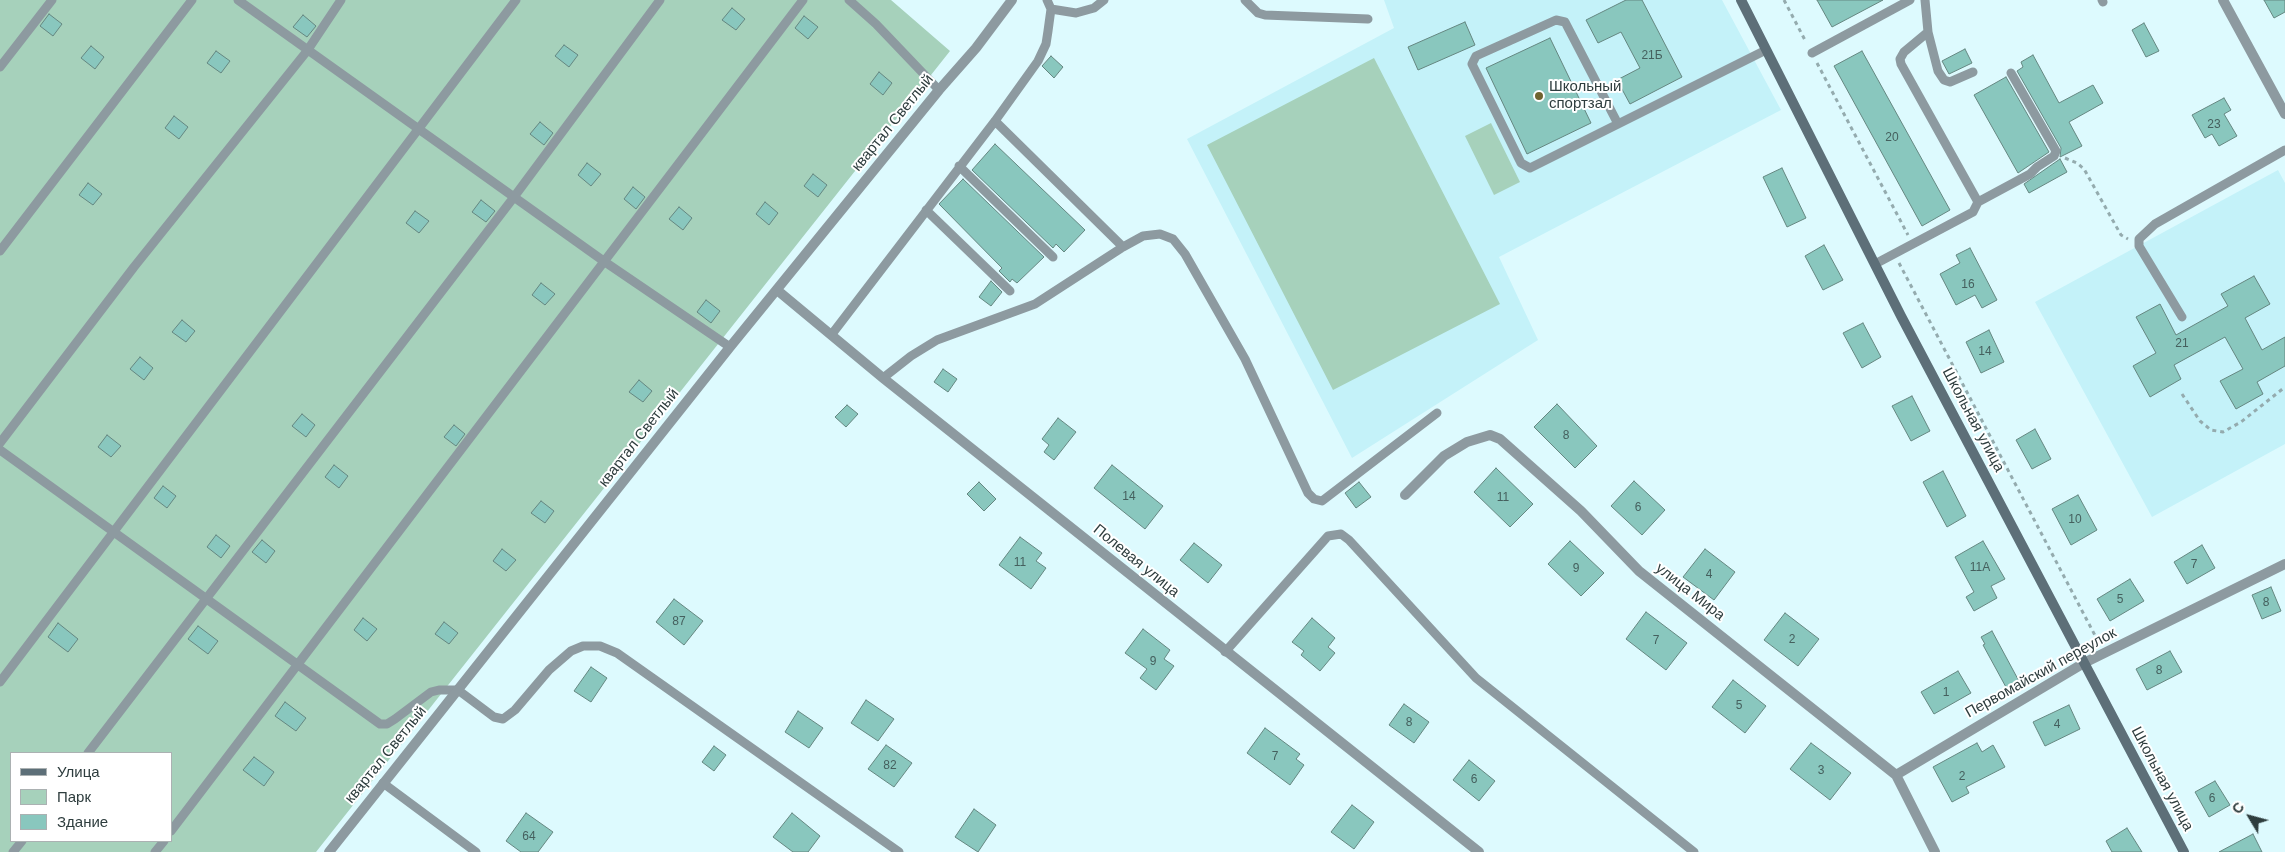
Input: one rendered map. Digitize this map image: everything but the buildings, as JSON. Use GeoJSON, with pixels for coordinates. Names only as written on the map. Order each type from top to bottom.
{"type":"FeatureCollection","features":[{"type":"Feature","properties":{"kind":"street","name":"квартал Светлый"},"geometry":{"type":"LineString","coordinates":[[329,852],[730,347],[938,90],[976,48],[1012,0]]}},
{"type":"Feature","properties":{"kind":"street","name":"Школьная улица"},"geometry":{"type":"LineString","coordinates":[[1741,0],[1875,264],[2184,852]]}},
{"type":"Feature","properties":{"kind":"street"},"geometry":{"type":"LineString","coordinates":[[2224,0],[2285,114]]}},
{"type":"Feature","properties":{"kind":"street","name":"Полевая улица"},"geometry":{"type":"LineString","coordinates":[[777,290],[883,378],[1225,652],[1479,852]]}},
{"type":"Feature","properties":{"kind":"street","name":"улица Мира"},"geometry":{"type":"LineString","coordinates":[[1406,495],[1444,456],[1467,442],[1490,435],[1500,438],[1582,511],[1639,572],[1896,775],[1935,852]]}},
{"type":"Feature","properties":{"kind":"street","name":"Первомайский переулок"},"geometry":{"type":"LineString","coordinates":[[1896,775],[2084,662],[2285,564]]}},
{"type":"Feature","properties":{"kind":"lane"},"geometry":{"type":"LineString","coordinates":[[0,66],[52,0]]}},
{"type":"Feature","properties":{"kind":"lane"},"geometry":{"type":"LineString","coordinates":[[0,251],[192,0]]}},
{"type":"Feature","properties":{"kind":"lane"},"geometry":{"type":"LineString","coordinates":[[238,0],[605,262],[730,347]]}},
{"type":"Feature","properties":{"kind":"lane"},"geometry":{"type":"LineString","coordinates":[[0,444],[134,266],[307,51],[341,0]]}},
{"type":"Feature","properties":{"kind":"lane"},"geometry":{"type":"LineString","coordinates":[[0,682],[516,0]]}},
{"type":"Feature","properties":{"kind":"lane"},"geometry":{"type":"LineString","coordinates":[[89,752],[514,197],[660,0]]}},
{"type":"Feature","properties":{"kind":"lane"},"geometry":{"type":"LineString","coordinates":[[172,830],[803,0]]}},
{"type":"Feature","properties":{"kind":"lane"},"geometry":{"type":"LineString","coordinates":[[849,0],[876,24],[938,90]]}},
{"type":"Feature","properties":{"kind":"lane"},"geometry":{"type":"LineString","coordinates":[[832,334],[995,121],[1038,61],[1046,44],[1049,4],[1076,13],[1094,8],[1104,0]]}},
{"type":"Feature","properties":{"kind":"lane"},"geometry":{"type":"LineString","coordinates":[[1246,0],[1258,13],[1264,16],[1368,19]]}},
{"type":"Feature","properties":{"kind":"lane"},"geometry":{"type":"LineString","coordinates":[[1812,53],[1910,0]]}},
{"type":"Feature","properties":{"kind":"lane"},"geometry":{"type":"LineString","coordinates":[[1925,0],[1928,32],[1938,72],[1944,80],[1950,82],[1973,72]]}},
{"type":"Feature","properties":{"kind":"lane"},"geometry":{"type":"LineString","coordinates":[[1618,124],[1565,22],[1556,20],[1476,56],[1472,64],[1521,163],[1530,168],[1618,124],[1766,50]]}},
{"type":"Feature","properties":{"kind":"lane"},"geometry":{"type":"LineString","coordinates":[[1928,32],[1904,52],[1900,58],[1901,64],[1978,202]]}},
{"type":"Feature","properties":{"kind":"lane"},"geometry":{"type":"LineString","coordinates":[[1875,264],[1973,212],[1978,202],[2030,174],[2056,154],[2011,73]]}},
{"type":"Feature","properties":{"kind":"lane"},"geometry":{"type":"LineString","coordinates":[[995,121],[1123,247]]}},
{"type":"Feature","properties":{"kind":"lane"},"geometry":{"type":"LineString","coordinates":[[2182,317],[2139,246],[2139,239],[2155,224],[2285,150]]}},
{"type":"Feature","properties":{"kind":"lane"},"geometry":{"type":"LineString","coordinates":[[959,166],[1053,257]]}},
{"type":"Feature","properties":{"kind":"lane"},"geometry":{"type":"LineString","coordinates":[[926,210],[1010,291]]}},
{"type":"Feature","properties":{"kind":"lane"},"geometry":{"type":"LineString","coordinates":[[883,378],[911,356],[937,340],[1035,304],[1123,247],[1143,236],[1160,234],[1173,239],[1185,254],[1245,359],[1308,493],[1314,499],[1322,501],[1437,413]]}},
{"type":"Feature","properties":{"kind":"lane"},"geometry":{"type":"LineString","coordinates":[[0,450],[380,724],[387,724],[395,719],[431,692],[458,690],[494,717],[503,719],[515,710],[549,670],[571,651],[583,646],[600,646],[617,653],[899,852]]}},
{"type":"Feature","properties":{"kind":"lane"},"geometry":{"type":"LineString","coordinates":[[1225,652],[1328,536],[1341,534],[1349,540],[1476,678],[1694,852]]}},
{"type":"Feature","properties":{"kind":"lane"},"geometry":{"type":"LineString","coordinates":[[383,783],[476,852]]}},
{"type":"Feature","properties":{"kind":"lane"},"geometry":{"type":"LineString","coordinates":[[155,852],[163,842]]}},
{"type":"Feature","properties":{"kind":"path"},"geometry":{"type":"LineString","coordinates":[[1784,0],[1912,244]]}},
{"type":"Feature","properties":{"kind":"path"},"geometry":{"type":"LineString","coordinates":[[2056,154],[2077,162],[2084,169],[2121,235],[2127,239],[2139,239]]}},
{"type":"Feature","properties":{"kind":"path"},"geometry":{"type":"LineString","coordinates":[[1894,254],[2104,653]]}},
{"type":"Feature","properties":{"kind":"path"},"geometry":{"type":"LineString","coordinates":[[2182,394],[2200,421],[2211,430],[2223,432],[2241,422],[2285,386]]}},
{"type":"Feature","properties":{"kind":"shaded area"},"geometry":{"type":"Polygon","coordinates":[[[1384,0],[1722,0],[1781,110],[1499,257],[1538,340],[1352,458],[1187,139],[1394,28],[1384,0]]]}},
{"type":"Feature","properties":{"kind":"shaded area"},"geometry":{"type":"Polygon","coordinates":[[[2278,170],[2285,183],[2285,444],[2152,517],[2035,302],[2278,170]]]}},
{"type":"Feature","properties":{"kind":"green space"},"geometry":{"type":"Polygon","coordinates":[[[0,0],[891,0],[950,51],[316,852],[0,852],[0,0]]]}},
{"type":"Feature","properties":{"kind":"green space"},"geometry":{"type":"Polygon","coordinates":[[[1374,58],[1500,304],[1333,390],[1207,145],[1374,58]]]}},
{"type":"Feature","properties":{"kind":"green space"},"geometry":{"type":"Polygon","coordinates":[[[1491,123],[1520,182],[1494,195],[1465,136],[1491,123]]]}},
{"type":"Feature","properties":{"kind":"place","name":"Школьный спортзал"},"geometry":{"type":"Point","coordinates":[1539,96]}}]}
